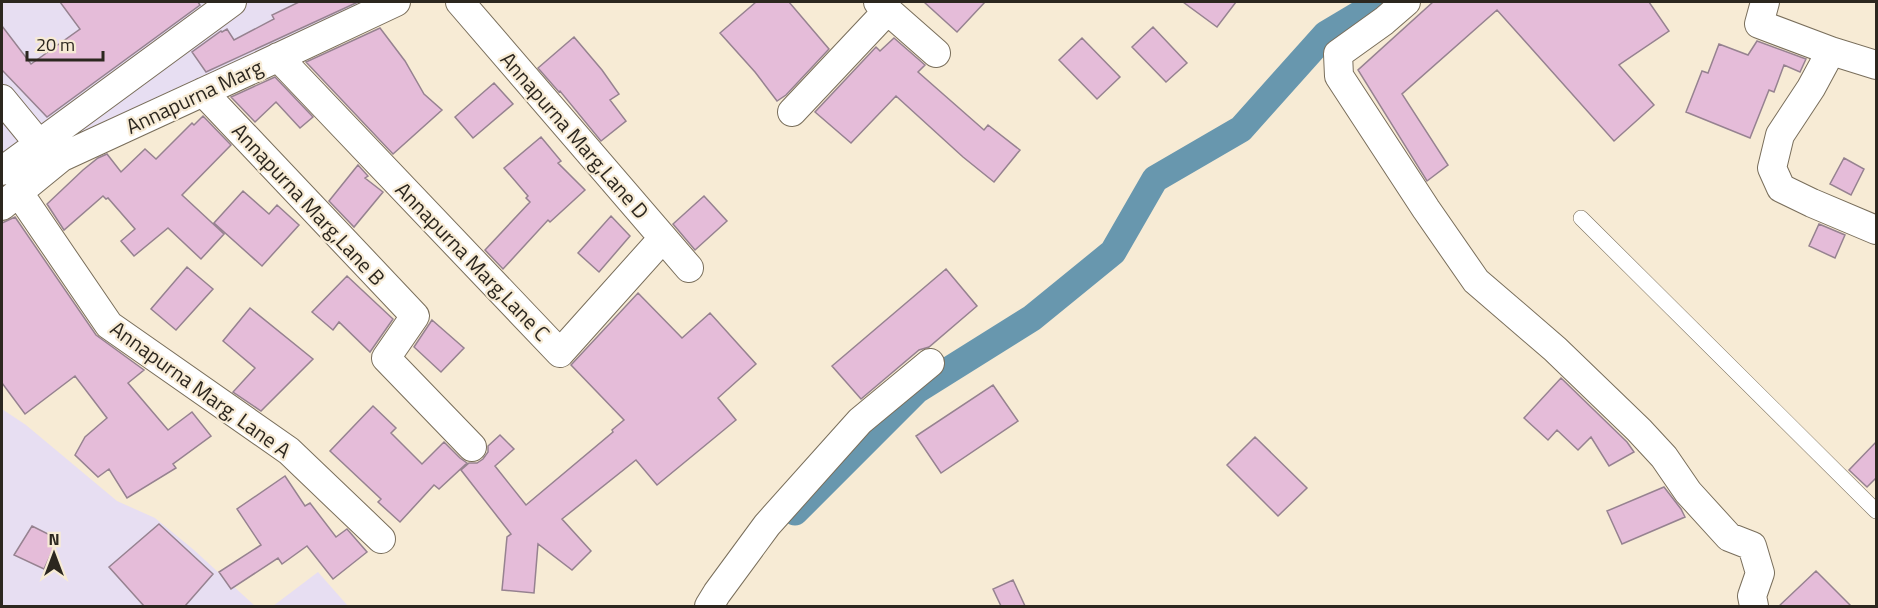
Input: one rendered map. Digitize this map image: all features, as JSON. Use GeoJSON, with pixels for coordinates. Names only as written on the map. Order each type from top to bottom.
{"type":"FeatureCollection","features":[{"type":"Feature","properties":{"kind":"street"},"geometry":{"type":"LineString","coordinates":[[2,171],[232,2]]}},
{"type":"Feature","properties":{"kind":"street","name":"Annapurna Marg"},"geometry":{"type":"LineString","coordinates":[[10,200],[62,157],[396,2]]}},
{"type":"Feature","properties":{"kind":"street","name":"Annapurna Marg,Lane D"},"geometry":{"type":"LineString","coordinates":[[460,2],[688,268]]}},
{"type":"Feature","properties":{"kind":"street"},"geometry":{"type":"LineString","coordinates":[[1406,2],[1338,54],[1340,76],[1426,209],[1476,281],[1555,350],[1639,430],[1664,457],[1688,492],[1729,537],[1752,546],[1760,573],[1752,596],[1754,606]]}},
{"type":"Feature","properties":{"kind":"street"},"geometry":{"type":"LineString","coordinates":[[1765,2],[1759,24],[1876,65]]}},
{"type":"Feature","properties":{"kind":"street"},"geometry":{"type":"LineString","coordinates":[[792,112],[883,6],[936,53]]}},
{"type":"Feature","properties":{"kind":"street"},"geometry":{"type":"LineString","coordinates":[[1831,51],[1811,88],[1780,135],[1772,168],[1781,188],[1876,230]]}},
{"type":"Feature","properties":{"kind":"street","name":"Annapurna Marg,Lane C"},"geometry":{"type":"LineString","coordinates":[[279,57],[560,353],[663,238]]}},
{"type":"Feature","properties":{"kind":"street","name":"Annapurna Marg,Lane B"},"geometry":{"type":"LineString","coordinates":[[204,92],[415,316],[386,358],[472,447]]}},
{"type":"Feature","properties":{"kind":"street"},"geometry":{"type":"LineString","coordinates":[[2,99],[39,144]]}},
{"type":"Feature","properties":{"kind":"street","name":"Annapurna Marg, Lane A"},"geometry":{"type":"LineString","coordinates":[[10,200],[109,325],[289,451],[381,539]]}},
{"type":"Feature","properties":{"kind":"street"},"geometry":{"type":"LineString","coordinates":[[709,606],[767,525],[860,420],[930,363]]}},
{"type":"Feature","properties":{"kind":"lane"},"geometry":{"type":"LineString","coordinates":[[1581,218],[1876,511]]}},
{"type":"Feature","properties":{"kind":"shaded area"},"geometry":{"type":"Polygon","coordinates":[[[2,2],[371,2],[2,197],[2,2]]]}},
{"type":"Feature","properties":{"kind":"shaded area"},"geometry":{"type":"Polygon","coordinates":[[[2,409],[26,425],[117,501],[155,518],[255,606],[2,606],[2,409]]]}},
{"type":"Feature","properties":{"kind":"shaded area"},"geometry":{"type":"Polygon","coordinates":[[[318,572],[348,606],[273,606],[318,572]]]}},
{"type":"Feature","properties":{"kind":"building"},"geometry":{"type":"Polygon","coordinates":[[[60,2],[198,2],[200,5],[47,117],[2,70],[2,26],[31,64],[80,29],[60,2]]]}},
{"type":"Feature","properties":{"kind":"building"},"geometry":{"type":"Polygon","coordinates":[[[299,2],[358,2],[206,72],[192,52],[227,29],[234,40],[274,19],[272,15],[299,2]]]}},
{"type":"Feature","properties":{"kind":"building"},"geometry":{"type":"Polygon","coordinates":[[[756,2],[789,2],[829,49],[786,95],[777,101],[720,33],[756,2]]]}},
{"type":"Feature","properties":{"kind":"building"},"geometry":{"type":"Polygon","coordinates":[[[924,2],[985,2],[957,32],[924,2]]]}},
{"type":"Feature","properties":{"kind":"building"},"geometry":{"type":"Polygon","coordinates":[[[1183,2],[1236,2],[1217,27],[1183,2]]]}},
{"type":"Feature","properties":{"kind":"building"},"geometry":{"type":"Polygon","coordinates":[[[1433,2],[1649,2],[1669,31],[1619,65],[1654,105],[1614,141],[1497,10],[1402,94],[1448,165],[1427,181],[1358,70],[1433,2]]]}},
{"type":"Feature","properties":{"kind":"building"},"geometry":{"type":"Polygon","coordinates":[[[1153,27],[1187,63],[1166,82],[1132,47],[1153,27]]]}},
{"type":"Feature","properties":{"kind":"building"},"geometry":{"type":"Polygon","coordinates":[[[380,28],[405,61],[424,94],[442,110],[393,154],[306,62],[380,28]]]}},
{"type":"Feature","properties":{"kind":"building"},"geometry":{"type":"Polygon","coordinates":[[[574,37],[619,94],[610,100],[626,121],[601,141],[538,68],[574,37]]]}},
{"type":"Feature","properties":{"kind":"building"},"geometry":{"type":"Polygon","coordinates":[[[894,38],[925,65],[918,72],[984,130],[988,125],[1020,150],[994,182],[896,96],[851,143],[815,112],[876,47],[880,51],[894,38]]]}},
{"type":"Feature","properties":{"kind":"building"},"geometry":{"type":"Polygon","coordinates":[[[1082,38],[1120,77],[1097,99],[1059,60],[1082,38]]]}},
{"type":"Feature","properties":{"kind":"building"},"geometry":{"type":"Polygon","coordinates":[[[1757,41],[1806,59],[1800,72],[1784,65],[1774,92],[1769,90],[1750,138],[1686,112],[1702,71],[1708,73],[1719,44],[1748,55],[1757,41]]]}},
{"type":"Feature","properties":{"kind":"building"},"geometry":{"type":"Polygon","coordinates":[[[275,77],[313,117],[300,128],[276,102],[255,122],[231,97],[275,77]]]}},
{"type":"Feature","properties":{"kind":"building"},"geometry":{"type":"Polygon","coordinates":[[[494,83],[513,104],[473,138],[455,117],[494,83]]]}},
{"type":"Feature","properties":{"kind":"building"},"geometry":{"type":"Polygon","coordinates":[[[203,116],[231,145],[182,195],[224,234],[201,259],[168,228],[134,256],[121,241],[135,229],[108,198],[103,196],[64,230],[47,204],[83,170],[107,154],[121,172],[145,149],[156,159],[192,123],[194,125],[203,116]]]}},
{"type":"Feature","properties":{"kind":"building"},"geometry":{"type":"Polygon","coordinates":[[[541,137],[561,161],[558,163],[585,190],[550,222],[548,220],[503,269],[485,250],[530,202],[526,198],[528,196],[504,168],[541,137]]]}},
{"type":"Feature","properties":{"kind":"building"},"geometry":{"type":"Polygon","coordinates":[[[1844,158],[1864,169],[1851,195],[1830,184],[1844,158]]]}},
{"type":"Feature","properties":{"kind":"building"},"geometry":{"type":"Polygon","coordinates":[[[358,165],[368,176],[365,178],[383,192],[354,227],[329,201],[358,165]]]}},
{"type":"Feature","properties":{"kind":"building"},"geometry":{"type":"Polygon","coordinates":[[[243,191],[269,214],[277,205],[299,225],[262,266],[214,223],[243,191]]]}},
{"type":"Feature","properties":{"kind":"building"},"geometry":{"type":"Polygon","coordinates":[[[704,196],[727,221],[695,250],[673,224],[704,196]]]}},
{"type":"Feature","properties":{"kind":"building"},"geometry":{"type":"Polygon","coordinates":[[[611,216],[630,236],[599,272],[578,253],[611,216]]]}},
{"type":"Feature","properties":{"kind":"building"},"geometry":{"type":"Polygon","coordinates":[[[15,217],[96,335],[144,370],[128,383],[168,430],[192,412],[211,436],[173,464],[176,468],[127,498],[109,469],[98,477],[75,455],[85,437],[107,418],[75,376],[25,414],[2,383],[2,223],[15,217]]]}},
{"type":"Feature","properties":{"kind":"building"},"geometry":{"type":"Polygon","coordinates":[[[1819,224],[1845,235],[1835,258],[1809,246],[1819,224]]]}},
{"type":"Feature","properties":{"kind":"building"},"geometry":{"type":"Polygon","coordinates":[[[187,267],[213,289],[176,330],[151,309],[187,267]]]}},
{"type":"Feature","properties":{"kind":"building"},"geometry":{"type":"Polygon","coordinates":[[[946,269],[977,306],[929,347],[919,350],[861,399],[832,366],[946,269]]]}},
{"type":"Feature","properties":{"kind":"building"},"geometry":{"type":"Polygon","coordinates":[[[347,276],[393,319],[370,352],[339,322],[333,330],[312,312],[347,276]]]}},
{"type":"Feature","properties":{"kind":"building"},"geometry":{"type":"Polygon","coordinates":[[[638,293],[682,338],[710,313],[756,364],[718,398],[736,420],[657,485],[636,460],[562,519],[591,551],[572,570],[538,544],[534,593],[502,590],[507,537],[511,534],[461,470],[469,463],[477,463],[483,459],[488,452],[488,446],[500,435],[514,449],[495,466],[526,505],[613,432],[612,430],[624,420],[571,365],[638,293]]]}},
{"type":"Feature","properties":{"kind":"building"},"geometry":{"type":"Polygon","coordinates":[[[250,308],[313,359],[261,411],[233,392],[255,368],[223,341],[250,308]]]}},
{"type":"Feature","properties":{"kind":"building"},"geometry":{"type":"Polygon","coordinates":[[[432,320],[464,348],[441,372],[414,347],[432,320]]]}},
{"type":"Feature","properties":{"kind":"building"},"geometry":{"type":"Polygon","coordinates":[[[1561,378],[1627,442],[1634,452],[1609,466],[1591,437],[1578,450],[1557,430],[1548,440],[1524,418],[1561,378]]]}},
{"type":"Feature","properties":{"kind":"building"},"geometry":{"type":"Polygon","coordinates":[[[993,385],[1018,421],[941,473],[916,436],[993,385]]]}},
{"type":"Feature","properties":{"kind":"building"},"geometry":{"type":"Polygon","coordinates":[[[373,406],[396,428],[391,433],[422,464],[444,442],[467,463],[439,489],[434,485],[400,522],[378,502],[381,499],[330,451],[373,406]]]}},
{"type":"Feature","properties":{"kind":"building"},"geometry":{"type":"Polygon","coordinates":[[[1255,437],[1307,488],[1278,516],[1227,465],[1255,437]]]}},
{"type":"Feature","properties":{"kind":"building"},"geometry":{"type":"Polygon","coordinates":[[[1876,442],[1876,478],[1867,487],[1849,470],[1876,442]]]}},
{"type":"Feature","properties":{"kind":"building"},"geometry":{"type":"Polygon","coordinates":[[[285,476],[305,506],[310,503],[336,537],[347,529],[367,552],[333,579],[307,546],[282,564],[278,558],[231,589],[219,572],[261,545],[237,509],[285,476]]]}},
{"type":"Feature","properties":{"kind":"building"},"geometry":{"type":"Polygon","coordinates":[[[1664,487],[1685,517],[1622,544],[1607,511],[1664,487]]]}},
{"type":"Feature","properties":{"kind":"building"},"geometry":{"type":"Polygon","coordinates":[[[159,524],[213,574],[185,606],[144,606],[109,567],[159,524]]]}},
{"type":"Feature","properties":{"kind":"building"},"geometry":{"type":"Polygon","coordinates":[[[32,526],[58,539],[44,569],[14,555],[32,526]]]}},
{"type":"Feature","properties":{"kind":"building"},"geometry":{"type":"Polygon","coordinates":[[[1816,571],[1851,606],[1779,606],[1816,571]]]}},
{"type":"Feature","properties":{"kind":"building"},"geometry":{"type":"Polygon","coordinates":[[[1013,580],[1025,606],[1001,606],[993,589],[1013,580]]]}},
{"type":"Feature","properties":{"kind":"waterway"},"geometry":{"type":"LineString","coordinates":[[795,512],[917,390],[1032,318],[1113,252],[1155,179],[1241,129],[1326,34],[1380,2]]}}]}
